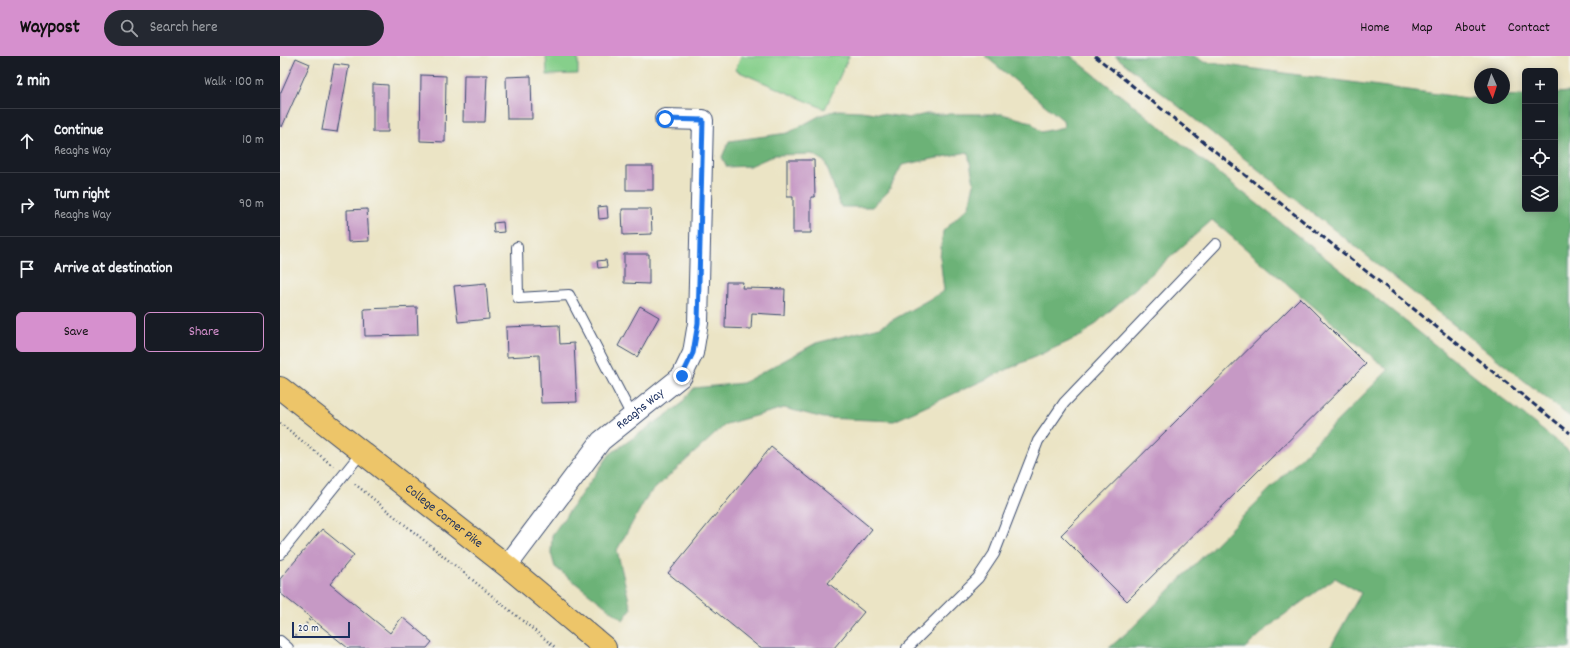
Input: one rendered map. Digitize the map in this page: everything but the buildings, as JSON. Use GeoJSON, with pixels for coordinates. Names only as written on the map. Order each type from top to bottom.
{"type":"FeatureCollection","features":[{"type":"Feature","properties":{"kind":"highway","name":"College Corner Pike"},"geometry":{"type":"LineString","coordinates":[[285,395],[362,452],[507,566],[605,648]]}},
{"type":"Feature","properties":{"kind":"street","name":"Reaghs Way"},"geometry":{"type":"LineString","coordinates":[[507,566],[601,441],[682,376],[693,353],[698,323],[703,120],[665,119]]}},
{"type":"Feature","properties":{"kind":"lane"},"geometry":{"type":"LineString","coordinates":[[907,648],[978,578],[994,554],[1038,441],[1064,403],[1216,244]]}},
{"type":"Feature","properties":{"kind":"lane"},"geometry":{"type":"LineString","coordinates":[[517,247],[518,298],[569,295],[632,416]]}},
{"type":"Feature","properties":{"kind":"lane"},"geometry":{"type":"LineString","coordinates":[[280,554],[362,452]]}},
{"type":"Feature","properties":{"kind":"lane"},"geometry":{"type":"LineString","coordinates":[[280,641],[290,644]]}},
{"type":"Feature","properties":{"kind":"path"},"geometry":{"type":"LineString","coordinates":[[280,423],[556,648]]}},
{"type":"Feature","properties":{"kind":"path"},"geometry":{"type":"LineString","coordinates":[[290,644],[311,618]]}},
{"type":"Feature","properties":{"kind":"green space"},"geometry":{"type":"Polygon","coordinates":[[[546,56],[578,56],[578,74],[547,75],[546,56]]]}},
{"type":"Feature","properties":{"kind":"green space"},"geometry":{"type":"Polygon","coordinates":[[[741,56],[849,56],[825,109],[735,70],[741,56]]]}},
{"type":"Feature","properties":{"kind":"green space"},"geometry":{"type":"Polygon","coordinates":[[[985,56],[1071,56],[1570,452],[1570,648],[1330,648],[1361,593],[1335,578],[1277,620],[1245,648],[1109,648],[1132,628],[1388,370],[1212,220],[1083,335],[894,421],[824,418],[784,408],[726,424],[648,495],[617,550],[631,609],[623,620],[555,567],[551,553],[552,535],[610,454],[679,406],[694,388],[743,383],[816,343],[880,327],[944,291],[940,257],[943,231],[969,206],[974,184],[968,152],[902,165],[888,192],[872,207],[841,207],[825,162],[812,154],[775,155],[750,166],[727,167],[722,157],[729,141],[788,133],[821,115],[838,110],[861,111],[910,118],[926,114],[1002,114],[1031,122],[1041,132],[1064,127],[1063,120],[985,56]]]}},
{"type":"Feature","properties":{"kind":"green space"},"geometry":{"type":"Polygon","coordinates":[[[1115,56],[1194,56],[1204,62],[1474,98],[1474,104],[1510,104],[1510,96],[1522,95],[1522,212],[1558,212],[1558,93],[1570,92],[1570,417],[1115,56]]]}},
{"type":"Feature","properties":{"kind":"railway"},"geometry":{"type":"LineString","coordinates":[[1095,56],[1570,433]]}},
{"type":"Feature","properties":{"kind":"route"},"geometry":{"type":"LineString","coordinates":[[665,119],[703,120],[698,323],[693,353],[682,376]]}}]}
